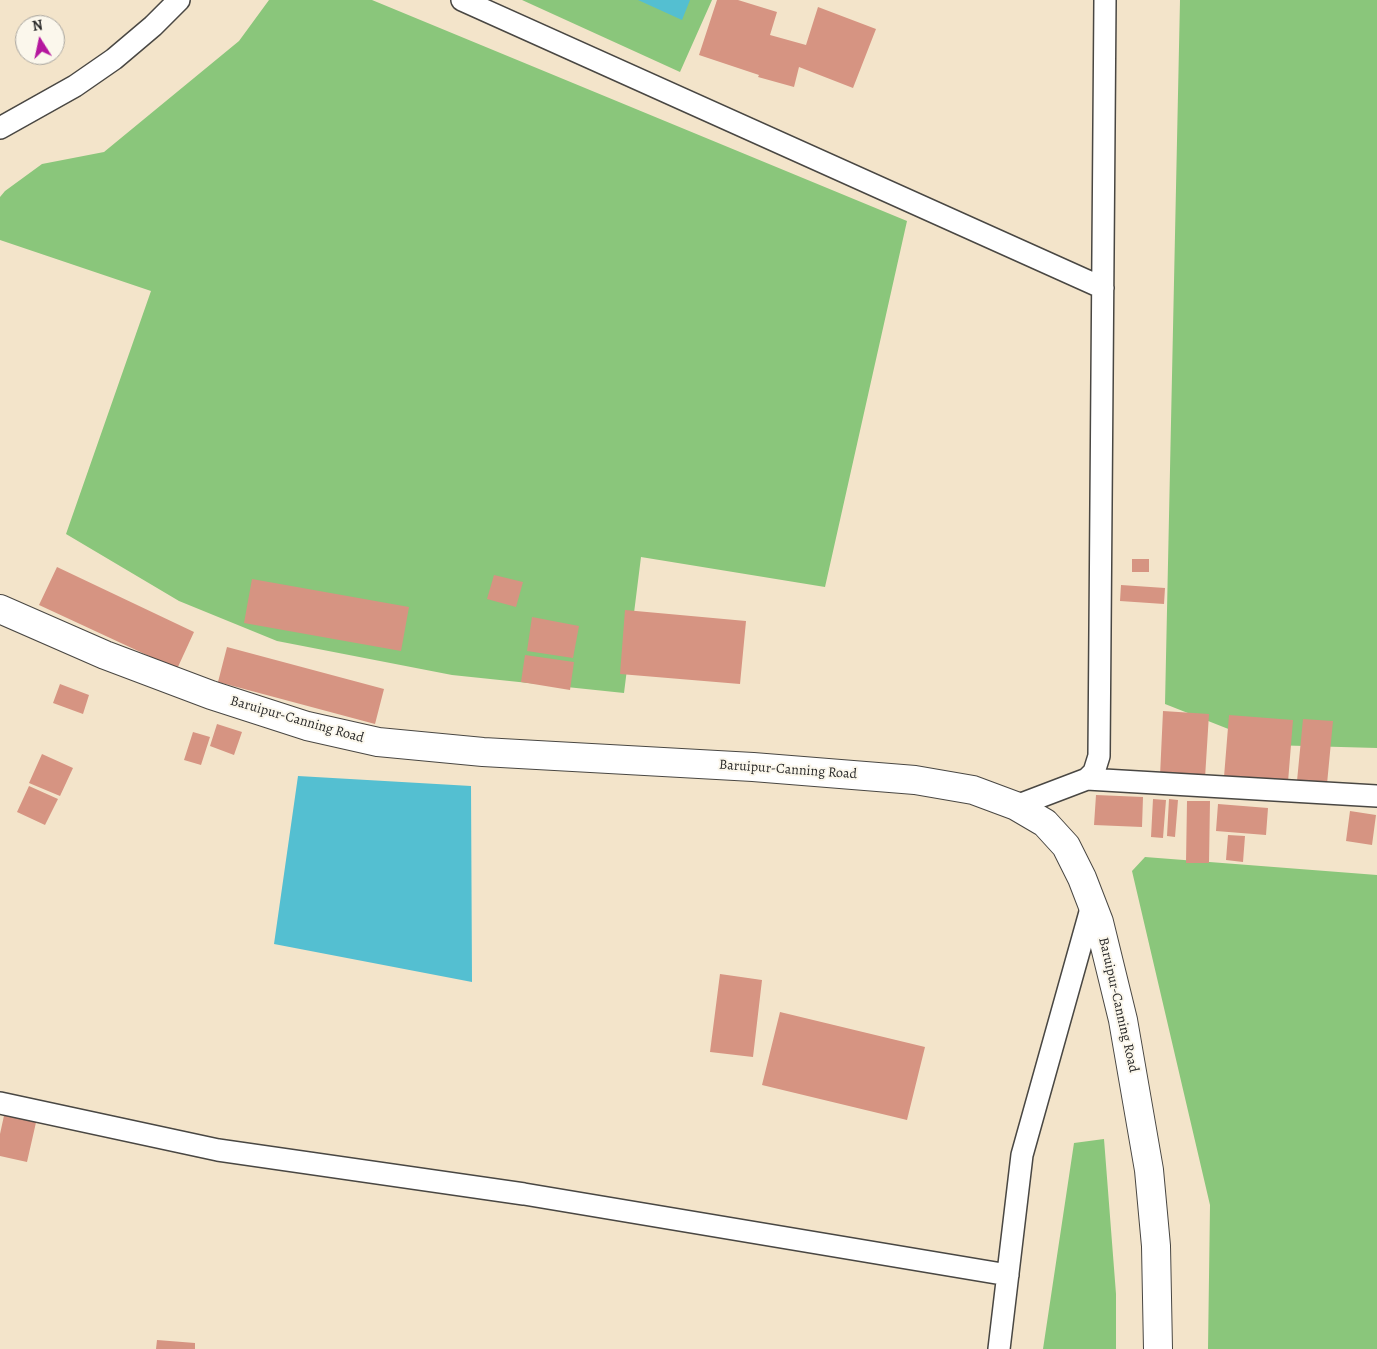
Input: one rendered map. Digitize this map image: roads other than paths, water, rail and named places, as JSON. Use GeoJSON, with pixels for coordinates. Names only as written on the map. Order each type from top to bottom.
{"type":"FeatureCollection","features":[{"type":"Feature","properties":{"kind":"main road","name":"Baruipur-Canning Road"},"geometry":{"type":"LineString","coordinates":[[0,609],[105,655],[211,695],[307,726],[378,742],[483,752],[753,766],[915,780],[972,790],[1016,806],[1045,822],[1066,846],[1082,878],[1099,922],[1123,1020],[1150,1170],[1156,1246],[1158,1349]]}},
{"type":"Feature","properties":{"kind":"street"},"geometry":{"type":"LineString","coordinates":[[0,128],[75,86],[114,59],[154,26],[178,0]]}},
{"type":"Feature","properties":{"kind":"street"},"geometry":{"type":"LineString","coordinates":[[462,0],[1103,288]]}},
{"type":"Feature","properties":{"kind":"street"},"geometry":{"type":"LineString","coordinates":[[1087,779],[1094,772],[1099,756],[1105,0]]}},
{"type":"Feature","properties":{"kind":"street"},"geometry":{"type":"LineString","coordinates":[[1016,806],[1087,779],[1377,796]]}},
{"type":"Feature","properties":{"kind":"street"},"geometry":{"type":"LineString","coordinates":[[999,1349],[1022,1155],[1092,905]]}},
{"type":"Feature","properties":{"kind":"street"},"geometry":{"type":"LineString","coordinates":[[0,1103],[218,1150],[524,1194],[1008,1275]]}},
{"type":"Feature","properties":{"kind":"water"},"geometry":{"type":"Polygon","coordinates":[[[638,0],[690,0],[682,20],[638,0]]]}},
{"type":"Feature","properties":{"kind":"water"},"geometry":{"type":"Polygon","coordinates":[[[298,776],[471,786],[472,982],[274,944],[298,776]]]}}]}
